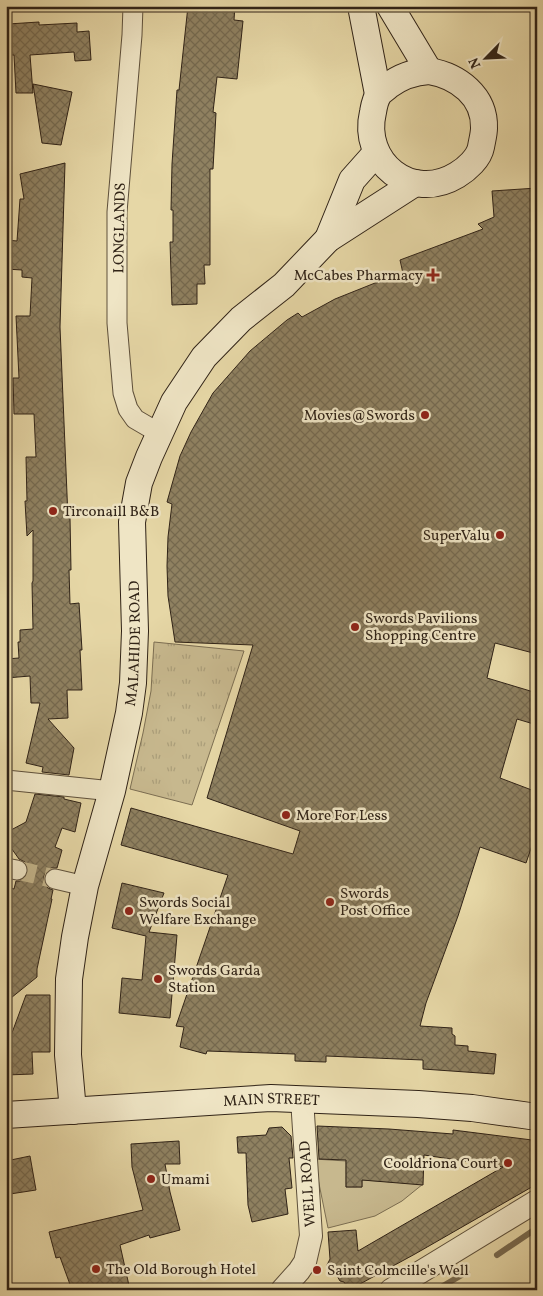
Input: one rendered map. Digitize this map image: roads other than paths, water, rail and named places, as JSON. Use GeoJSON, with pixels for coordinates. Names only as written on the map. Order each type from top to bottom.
{"type":"FeatureCollection","features":[{"type":"Feature","properties":{"kind":"main road"},"geometry":{"type":"LineString","coordinates":[[361,6],[378,94],[370,123],[372,140],[376,153],[388,169],[401,178],[416,183],[432,184],[449,180],[463,171],[480,152],[484,128],[482,113],[476,99],[467,87],[456,79],[443,73],[429,70],[412,72],[397,79],[378,94]]}},
{"type":"Feature","properties":{"kind":"main road"},"geometry":{"type":"LineString","coordinates":[[390,6],[429,70]]}},
{"type":"Feature","properties":{"kind":"main road","name":"MALAHIDE ROAD"},"geometry":{"type":"LineString","coordinates":[[328,239],[352,180],[376,153]]}},
{"type":"Feature","properties":{"kind":"main road","name":"MALAHIDE ROAD"},"geometry":{"type":"LineString","coordinates":[[73,1111],[68,1055],[69,979],[74,937],[85,886],[112,792],[129,713],[133,683],[134,631],[132,522],[139,483],[148,456],[174,402],[204,357],[241,319],[284,284],[328,239],[416,183]]}},
{"type":"Feature","properties":{"kind":"main road","name":"MAIN STREET"},"geometry":{"type":"LineString","coordinates":[[6,1115],[271,1098],[472,1108],[537,1117]]}},
{"type":"Feature","properties":{"kind":"street","name":"LONGLANDS"},"geometry":{"type":"LineString","coordinates":[[133,6],[117,212],[118,323],[123,393],[128,409],[135,420],[159,433]]}},
{"type":"Feature","properties":{"kind":"street"},"geometry":{"type":"LineString","coordinates":[[6,780],[112,792]]}},
{"type":"Feature","properties":{"kind":"street"},"geometry":{"type":"LineString","coordinates":[[55,880],[85,886]]}},
{"type":"Feature","properties":{"kind":"street","name":"WELL ROAD"},"geometry":{"type":"LineString","coordinates":[[282,1290],[300,1271],[307,1256],[311,1236],[302,1099]]}},
{"type":"Feature","properties":{"kind":"street"},"geometry":{"type":"LineString","coordinates":[[390,1290],[537,1201]]}},
{"type":"Feature","properties":{"kind":"waterway"},"geometry":{"type":"LineString","coordinates":[[497,1255],[537,1228]]}},
{"type":"Feature","properties":{"kind":"waterway"},"geometry":{"type":"LineString","coordinates":[[436,1290],[467,1272]]}},
{"type":"Feature","properties":{"kind":"tunnel"},"geometry":{"type":"LineString","coordinates":[[17,870],[55,879]]}},
{"type":"Feature","properties":{"kind":"place","name":"McCabes Pharmacy"},"geometry":{"type":"Point","coordinates":[433,275]}},
{"type":"Feature","properties":{"kind":"place","name":"Movies@Swords"},"geometry":{"type":"Point","coordinates":[425,415]}},
{"type":"Feature","properties":{"kind":"place","name":"Tirconaill B&B"},"geometry":{"type":"Point","coordinates":[53,511]}},
{"type":"Feature","properties":{"kind":"place","name":"SuperValu"},"geometry":{"type":"Point","coordinates":[500,535]}},
{"type":"Feature","properties":{"kind":"place","name":"Swords Pavilions Shopping Centre"},"geometry":{"type":"Point","coordinates":[355,627]}},
{"type":"Feature","properties":{"kind":"place","name":"More For Less"},"geometry":{"type":"Point","coordinates":[286,815]}},
{"type":"Feature","properties":{"kind":"place","name":"Swords Post Office"},"geometry":{"type":"Point","coordinates":[330,902]}},
{"type":"Feature","properties":{"kind":"place","name":"Swords Social Welfare Exchange"},"geometry":{"type":"Point","coordinates":[129,911]}},
{"type":"Feature","properties":{"kind":"place","name":"Swords Garda Station"},"geometry":{"type":"Point","coordinates":[158,979]}},
{"type":"Feature","properties":{"kind":"place","name":"Cooldriona Court"},"geometry":{"type":"Point","coordinates":[508,1163]}},
{"type":"Feature","properties":{"kind":"place","name":"Umami"},"geometry":{"type":"Point","coordinates":[151,1179]}},
{"type":"Feature","properties":{"kind":"place","name":"The Old Borough Hotel"},"geometry":{"type":"Point","coordinates":[96,1269]}},
{"type":"Feature","properties":{"kind":"place","name":"Saint Colmcille's Well"},"geometry":{"type":"Point","coordinates":[317,1270]}}]}
